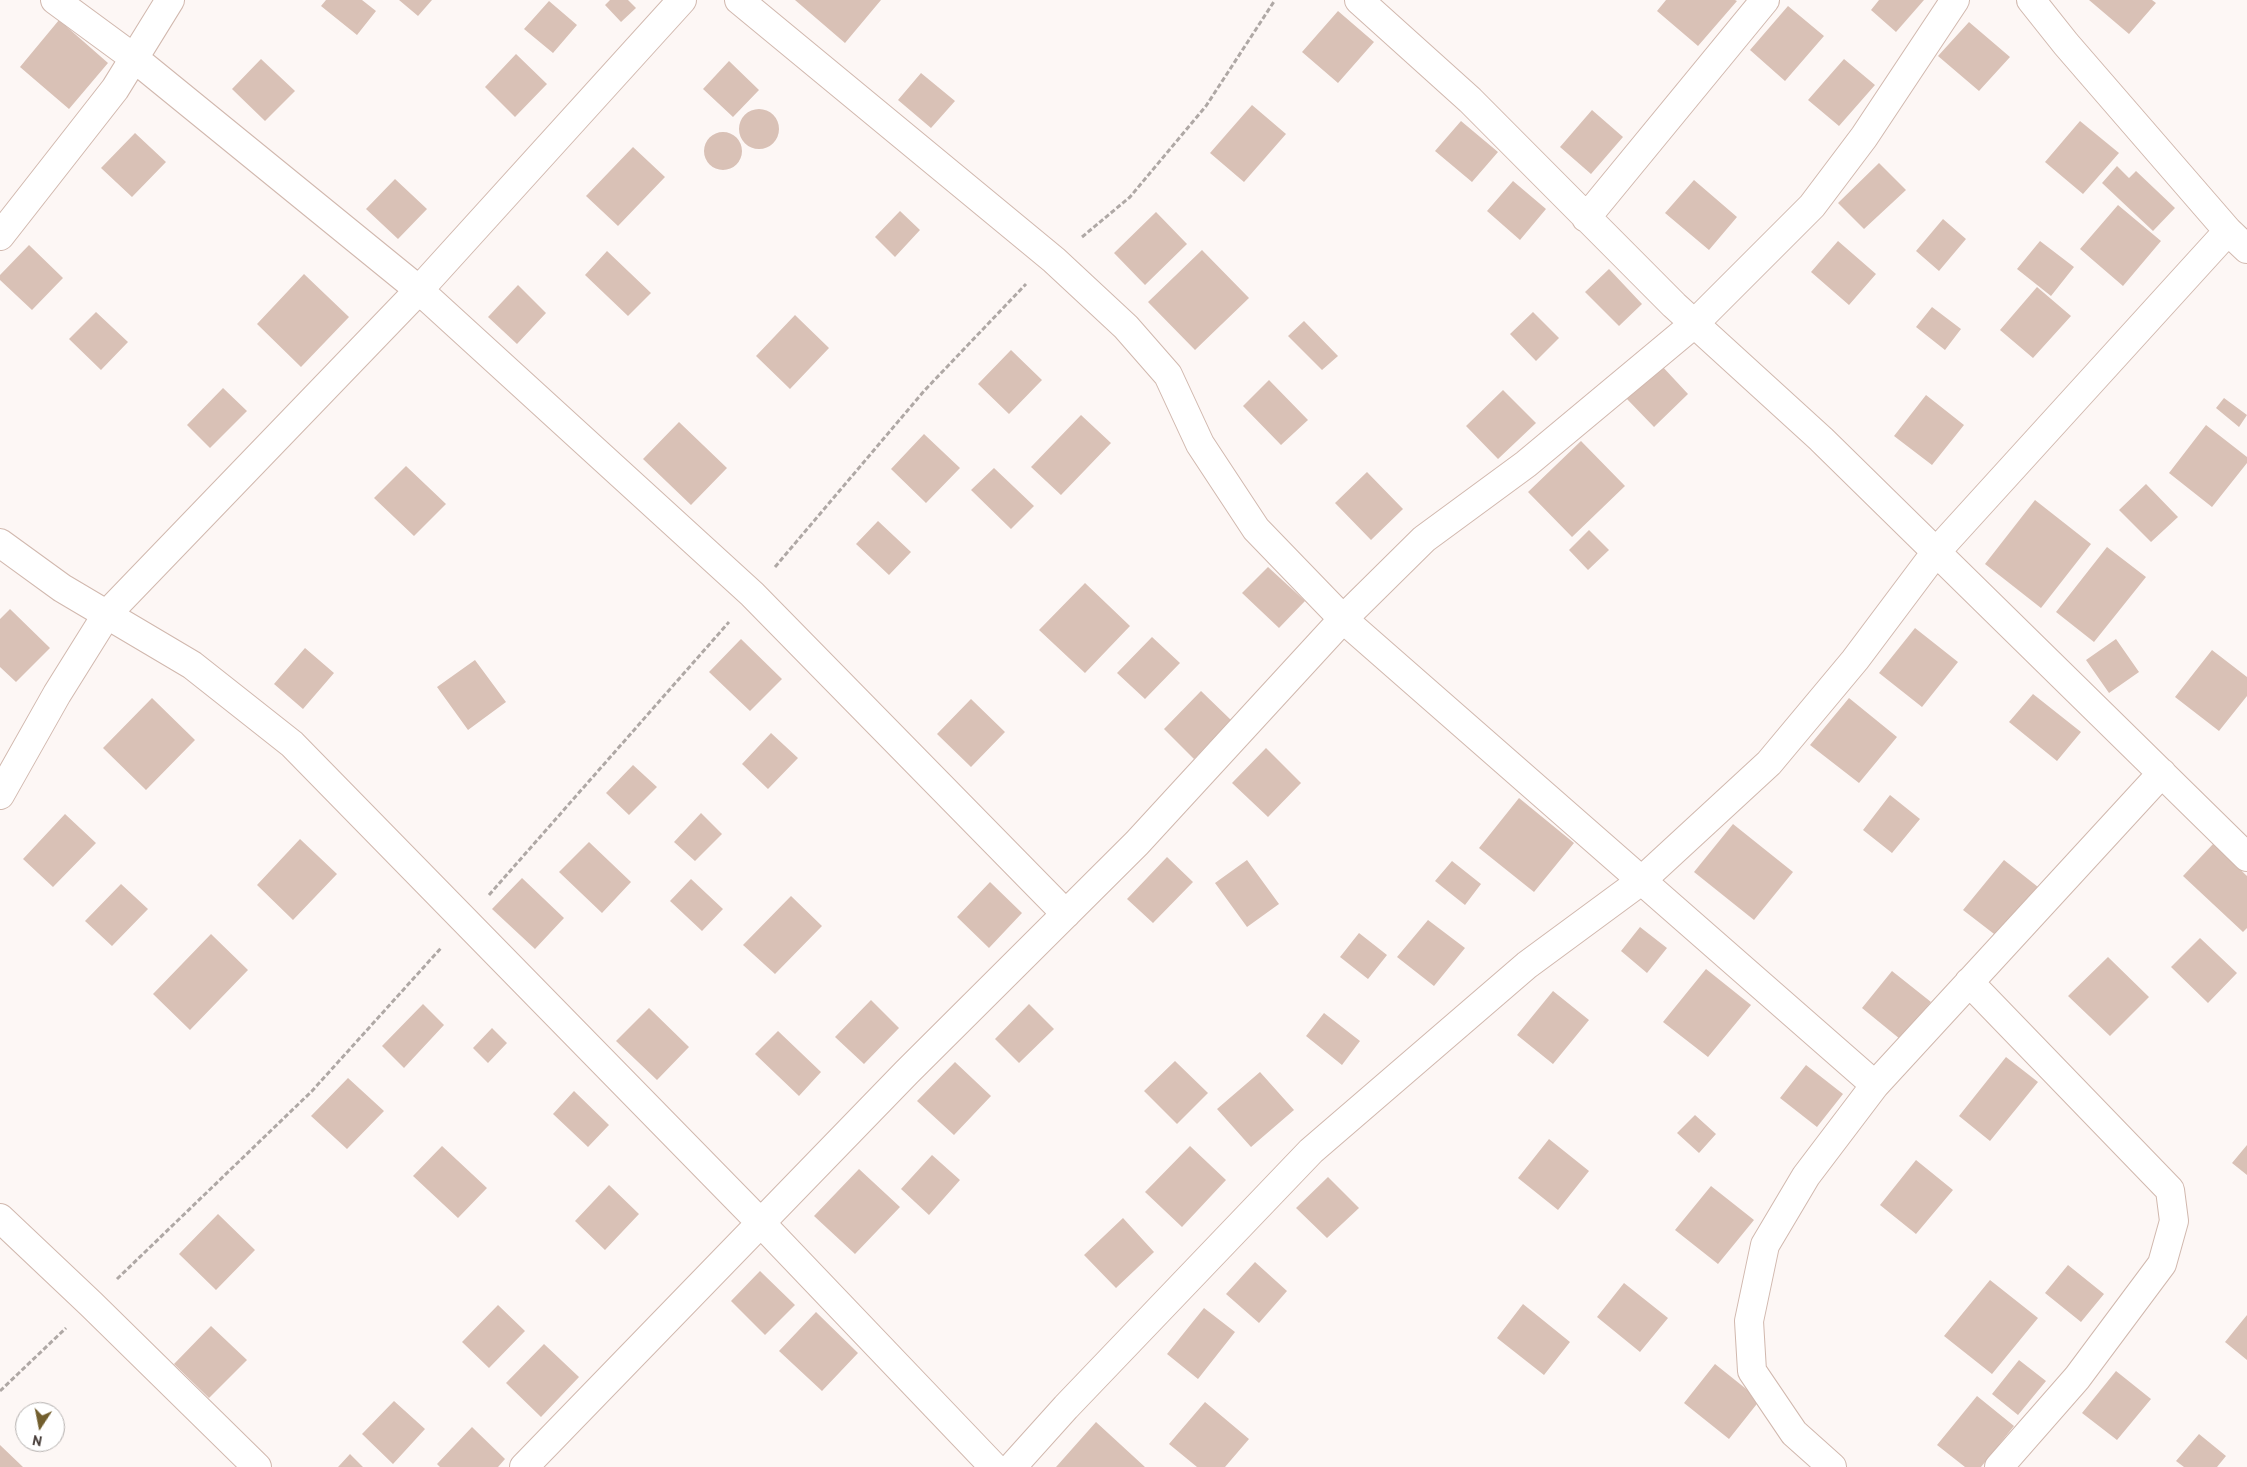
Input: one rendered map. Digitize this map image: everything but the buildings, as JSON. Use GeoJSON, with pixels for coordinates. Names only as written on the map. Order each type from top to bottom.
{"type":"FeatureCollection","features":[{"type":"Feature","properties":{"kind":"street"},"geometry":{"type":"LineString","coordinates":[[55,0],[134,58],[419,290],[752,594],[1066,914]]}},
{"type":"Feature","properties":{"kind":"street"},"geometry":{"type":"LineString","coordinates":[[0,236],[114,89],[170,0]]}},
{"type":"Feature","properties":{"kind":"street"},"geometry":{"type":"LineString","coordinates":[[0,795],[57,694],[107,614],[419,290],[682,0]]}},
{"type":"Feature","properties":{"kind":"street"},"geometry":{"type":"LineString","coordinates":[[739,0],[1054,260],[1126,327],[1168,375],[1200,444],[1256,529],[1343,619],[1875,1085]]}},
{"type":"Feature","properties":{"kind":"street"},"geometry":{"type":"LineString","coordinates":[[1359,0],[1470,100],[1694,324],[1821,439],[2247,857]]}},
{"type":"Feature","properties":{"kind":"street"},"geometry":{"type":"LineString","coordinates":[[1586,218],[1765,0]]}},
{"type":"Feature","properties":{"kind":"street"},"geometry":{"type":"LineString","coordinates":[[524,1467],[907,1072],[1137,843],[1343,619],[1424,539],[1526,464],[1694,324],[1812,206],[1864,137],[1955,0]]}},
{"type":"Feature","properties":{"kind":"street"},"geometry":{"type":"LineString","coordinates":[[1012,1467],[1066,1407],[1311,1151],[1527,965],[1641,881],[1769,763],[1855,660],[1936,552],[2238,240],[2066,44],[2031,0]]}},
{"type":"Feature","properties":{"kind":"street"},"geometry":{"type":"LineString","coordinates":[[0,543],[62,588],[192,665],[292,744],[464,922],[760,1222],[994,1467]]}},
{"type":"Feature","properties":{"kind":"street"},"geometry":{"type":"LineString","coordinates":[[1832,1467],[1794,1433],[1752,1371],[1749,1320],[1765,1245],[1806,1176],[1875,1085],[2162,773]]}},
{"type":"Feature","properties":{"kind":"street"},"geometry":{"type":"LineString","coordinates":[[1969,982],[2170,1190],[2174,1221],[2162,1264],[2077,1378],[1999,1467]]}},
{"type":"Feature","properties":{"kind":"street"},"geometry":{"type":"LineString","coordinates":[[0,1218],[91,1304],[257,1467]]}},
{"type":"Feature","properties":{"kind":"path"},"geometry":{"type":"LineString","coordinates":[[0,1391],[312,1091],[674,687],[924,391],[1026,284],[1130,197],[1206,106],[1275,0]]}}]}
